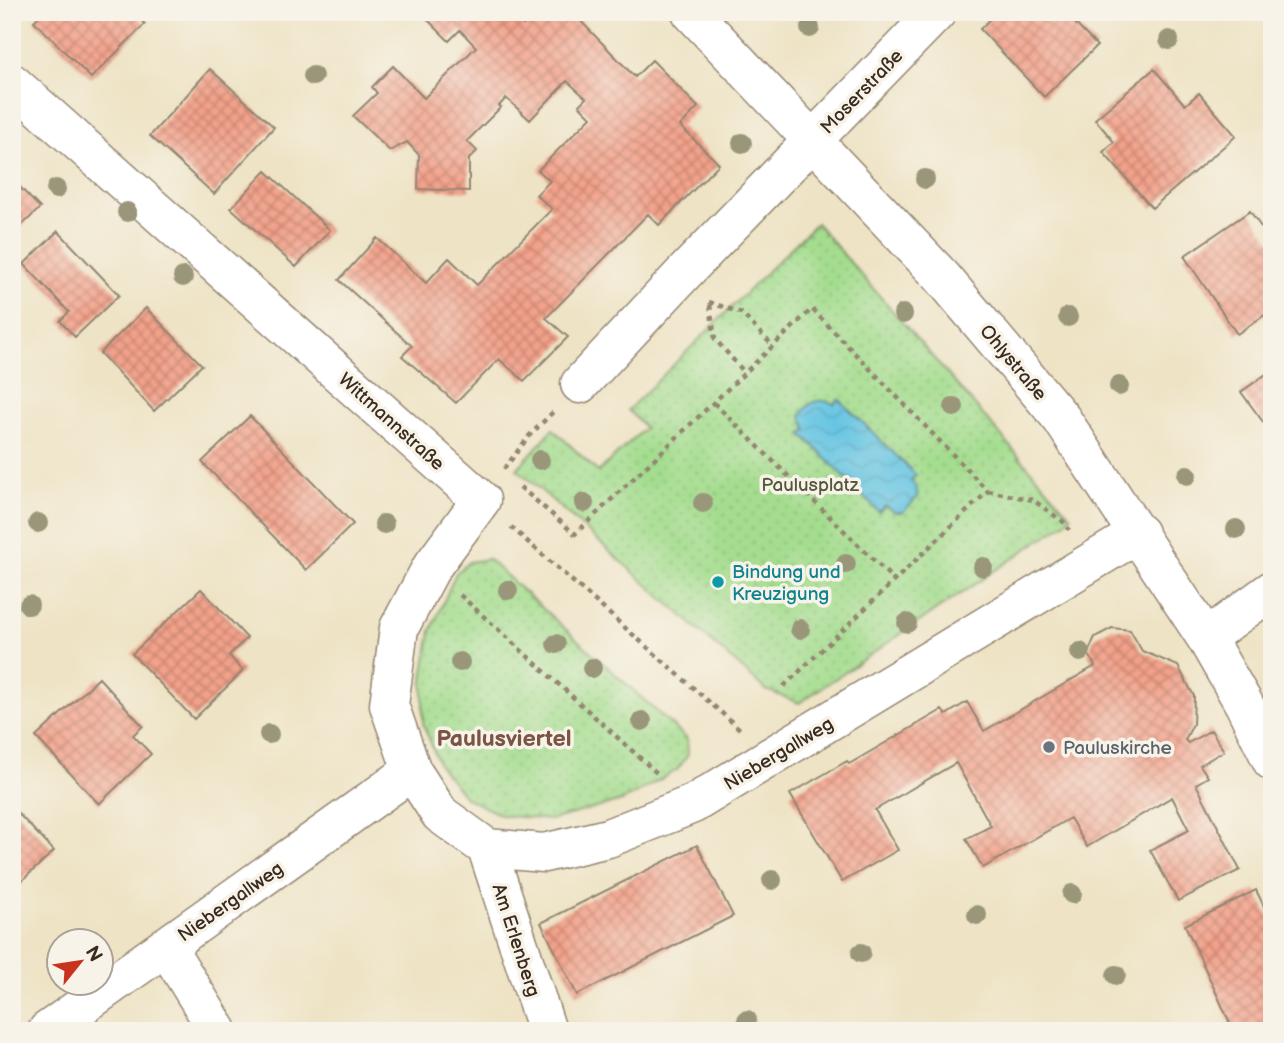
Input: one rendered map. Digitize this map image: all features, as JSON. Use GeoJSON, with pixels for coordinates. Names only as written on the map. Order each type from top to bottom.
{"type":"FeatureCollection","features":[{"type":"Feature","properties":{"kind":"street","name":"Ohlystraße"},"geometry":{"type":"LineString","coordinates":[[691,12],[942,277],[1060,418],[1139,533],[1206,638],[1244,704],[1272,761]]}},
{"type":"Feature","properties":{"kind":"street","name":"Moserstraße"},"geometry":{"type":"LineString","coordinates":[[814,141],[937,12]]}},
{"type":"Feature","properties":{"kind":"street","name":"Wittmannstraße"},"geometry":{"type":"LineString","coordinates":[[12,83],[481,500]]}},
{"type":"Feature","properties":{"kind":"street"},"geometry":{"type":"LineString","coordinates":[[580,384],[814,141]]}},
{"type":"Feature","properties":{"kind":"street"},"geometry":{"type":"LineString","coordinates":[[481,500],[431,568],[399,628],[389,705],[412,771],[440,814],[487,848]]}},
{"type":"Feature","properties":{"kind":"street","name":"Niebergallweg"},"geometry":{"type":"LineString","coordinates":[[487,848],[544,853],[608,838],[693,804],[1139,533]]}},
{"type":"Feature","properties":{"kind":"street"},"geometry":{"type":"LineString","coordinates":[[1206,638],[1272,590]]}},
{"type":"Feature","properties":{"kind":"street","name":"Niebergallweg"},"geometry":{"type":"LineString","coordinates":[[47,1031],[412,771]]}},
{"type":"Feature","properties":{"kind":"street","name":"Am Erlenberg"},"geometry":{"type":"LineString","coordinates":[[487,848],[547,1031]]}},
{"type":"Feature","properties":{"kind":"street"},"geometry":{"type":"LineString","coordinates":[[166,946],[218,1031]]}},
{"type":"Feature","properties":{"kind":"path"},"geometry":{"type":"LineString","coordinates":[[710,303],[715,339],[745,373]]}},
{"type":"Feature","properties":{"kind":"path"},"geometry":{"type":"LineString","coordinates":[[513,480],[575,534],[812,309],[988,491],[1033,500],[1065,523]]}},
{"type":"Feature","properties":{"kind":"path"},"geometry":{"type":"LineString","coordinates":[[741,313],[773,346]]}},
{"type":"Feature","properties":{"kind":"path"},"geometry":{"type":"LineString","coordinates":[[713,403],[894,580]]}},
{"type":"Feature","properties":{"kind":"path"},"geometry":{"type":"LineString","coordinates":[[782,688],[988,491]]}},
{"type":"Feature","properties":{"kind":"path"},"geometry":{"type":"LineString","coordinates":[[481,500],[772,758]]}},
{"type":"Feature","properties":{"kind":"path"},"geometry":{"type":"LineString","coordinates":[[431,568],[663,779]]}},
{"type":"Feature","properties":{"kind":"green space","name":"Paulusplatz"},"geometry":{"type":"Polygon","coordinates":[[[816,223],[1071,516],[1065,523],[799,703],[766,690],[517,469],[553,429],[598,472],[645,428],[628,410],[816,223]]]}},
{"type":"Feature","properties":{"kind":"green space"},"geometry":{"type":"Polygon","coordinates":[[[488,559],[687,739],[688,755],[677,770],[622,801],[550,820],[501,815],[466,798],[439,765],[423,723],[423,678],[431,631],[456,573],[469,562],[488,559]]]}},
{"type":"Feature","properties":{"kind":"water"},"geometry":{"type":"Polygon","coordinates":[[[839,399],[916,475],[911,480],[918,497],[903,512],[895,512],[885,506],[879,512],[802,434],[807,429],[801,416],[807,407],[819,401],[834,404],[839,399]]]}},
{"type":"Feature","properties":{"kind":"building"},"geometry":{"type":"Polygon","coordinates":[[[43,12],[133,12],[145,24],[91,78],[34,21],[43,12]]]}},
{"type":"Feature","properties":{"kind":"building"},"geometry":{"type":"Polygon","coordinates":[[[420,12],[511,12],[523,25],[536,12],[572,12],[635,77],[652,60],[698,107],[680,126],[719,164],[659,225],[648,214],[546,318],[568,337],[524,381],[499,359],[456,403],[402,356],[412,346],[339,280],[377,238],[426,283],[449,258],[477,285],[552,209],[536,195],[550,181],[538,170],[591,117],[579,105],[586,98],[567,81],[530,120],[506,98],[499,106],[501,107],[467,141],[477,151],[469,159],[469,191],[418,189],[419,155],[407,142],[390,151],[353,116],[377,93],[372,87],[393,66],[424,98],[476,47],[460,30],[449,41],[420,12]]]}},
{"type":"Feature","properties":{"kind":"building"},"geometry":{"type":"Polygon","coordinates":[[[997,12],[1064,12],[1097,46],[1044,97],[980,29],[997,12]]]}},
{"type":"Feature","properties":{"kind":"building"},"geometry":{"type":"Polygon","coordinates":[[[210,69],[274,127],[214,194],[150,136],[210,69]]]}},
{"type":"Feature","properties":{"kind":"building"},"geometry":{"type":"Polygon","coordinates":[[[1154,69],[1185,105],[1199,93],[1236,136],[1152,208],[1103,152],[1114,142],[1095,119],[1154,69]]]}},
{"type":"Feature","properties":{"kind":"building"},"geometry":{"type":"Polygon","coordinates":[[[266,171],[330,230],[296,267],[231,208],[266,171]]]}},
{"type":"Feature","properties":{"kind":"building"},"geometry":{"type":"Polygon","coordinates":[[[12,179],[40,208],[12,235],[12,179]]]}},
{"type":"Feature","properties":{"kind":"building"},"geometry":{"type":"Polygon","coordinates":[[[1250,211],[1272,243],[1272,310],[1237,334],[1184,256],[1250,211]]]}},
{"type":"Feature","properties":{"kind":"building"},"geometry":{"type":"Polygon","coordinates":[[[58,231],[119,295],[75,337],[60,321],[69,312],[24,264],[58,231]]]}},
{"type":"Feature","properties":{"kind":"building"},"geometry":{"type":"Polygon","coordinates":[[[146,308],[202,365],[154,411],[100,353],[146,308]]]}},
{"type":"Feature","properties":{"kind":"building"},"geometry":{"type":"Polygon","coordinates":[[[1272,370],[1272,434],[1241,392],[1272,370]]]}},
{"type":"Feature","properties":{"kind":"building"},"geometry":{"type":"Polygon","coordinates":[[[250,416],[353,524],[306,570],[202,462],[250,416]]]}},
{"type":"Feature","properties":{"kind":"building"},"geometry":{"type":"Polygon","coordinates":[[[201,589],[247,638],[229,655],[243,671],[194,719],[132,654],[201,589]]]}},
{"type":"Feature","properties":{"kind":"building","name":"Pauluskirche"},"geometry":{"type":"Polygon","coordinates":[[[1112,628],[1130,630],[1142,651],[1178,666],[1194,696],[1193,724],[1185,740],[1188,743],[1211,730],[1224,751],[1200,765],[1208,777],[1196,784],[1240,870],[1178,901],[1150,850],[1189,830],[1172,797],[1087,847],[1070,818],[983,868],[966,839],[991,826],[956,763],[875,810],[898,850],[842,882],[790,794],[847,761],[849,764],[942,710],[946,715],[967,702],[984,731],[1095,666],[1088,653],[1095,637],[1112,628]]]}},
{"type":"Feature","properties":{"kind":"building"},"geometry":{"type":"Polygon","coordinates":[[[99,678],[143,726],[133,735],[151,754],[99,804],[36,737],[99,678]]]}},
{"type":"Feature","properties":{"kind":"building"},"geometry":{"type":"Polygon","coordinates":[[[12,807],[54,851],[12,890],[12,807]]]}},
{"type":"Feature","properties":{"kind":"building"},"geometry":{"type":"Polygon","coordinates":[[[697,845],[733,916],[577,995],[541,923],[697,845]]]}},
{"type":"Feature","properties":{"kind":"building"},"geometry":{"type":"Polygon","coordinates":[[[1256,890],[1272,923],[1272,1031],[1209,1031],[1230,1023],[1185,925],[1256,890]]]}},
{"type":"Feature","properties":{"kind":"place","name":"Bindung und Kreuzigung"},"geometry":{"type":"Point","coordinates":[718,582]}},
{"type":"Feature","properties":{"kind":"place","name":"Pauluskirche"},"geometry":{"type":"Point","coordinates":[1049,747]}},
{"type":"Feature","properties":{"kind":"district","name":"Paulusviertel"},"geometry":{"type":"Point","coordinates":[504,738]}}]}
